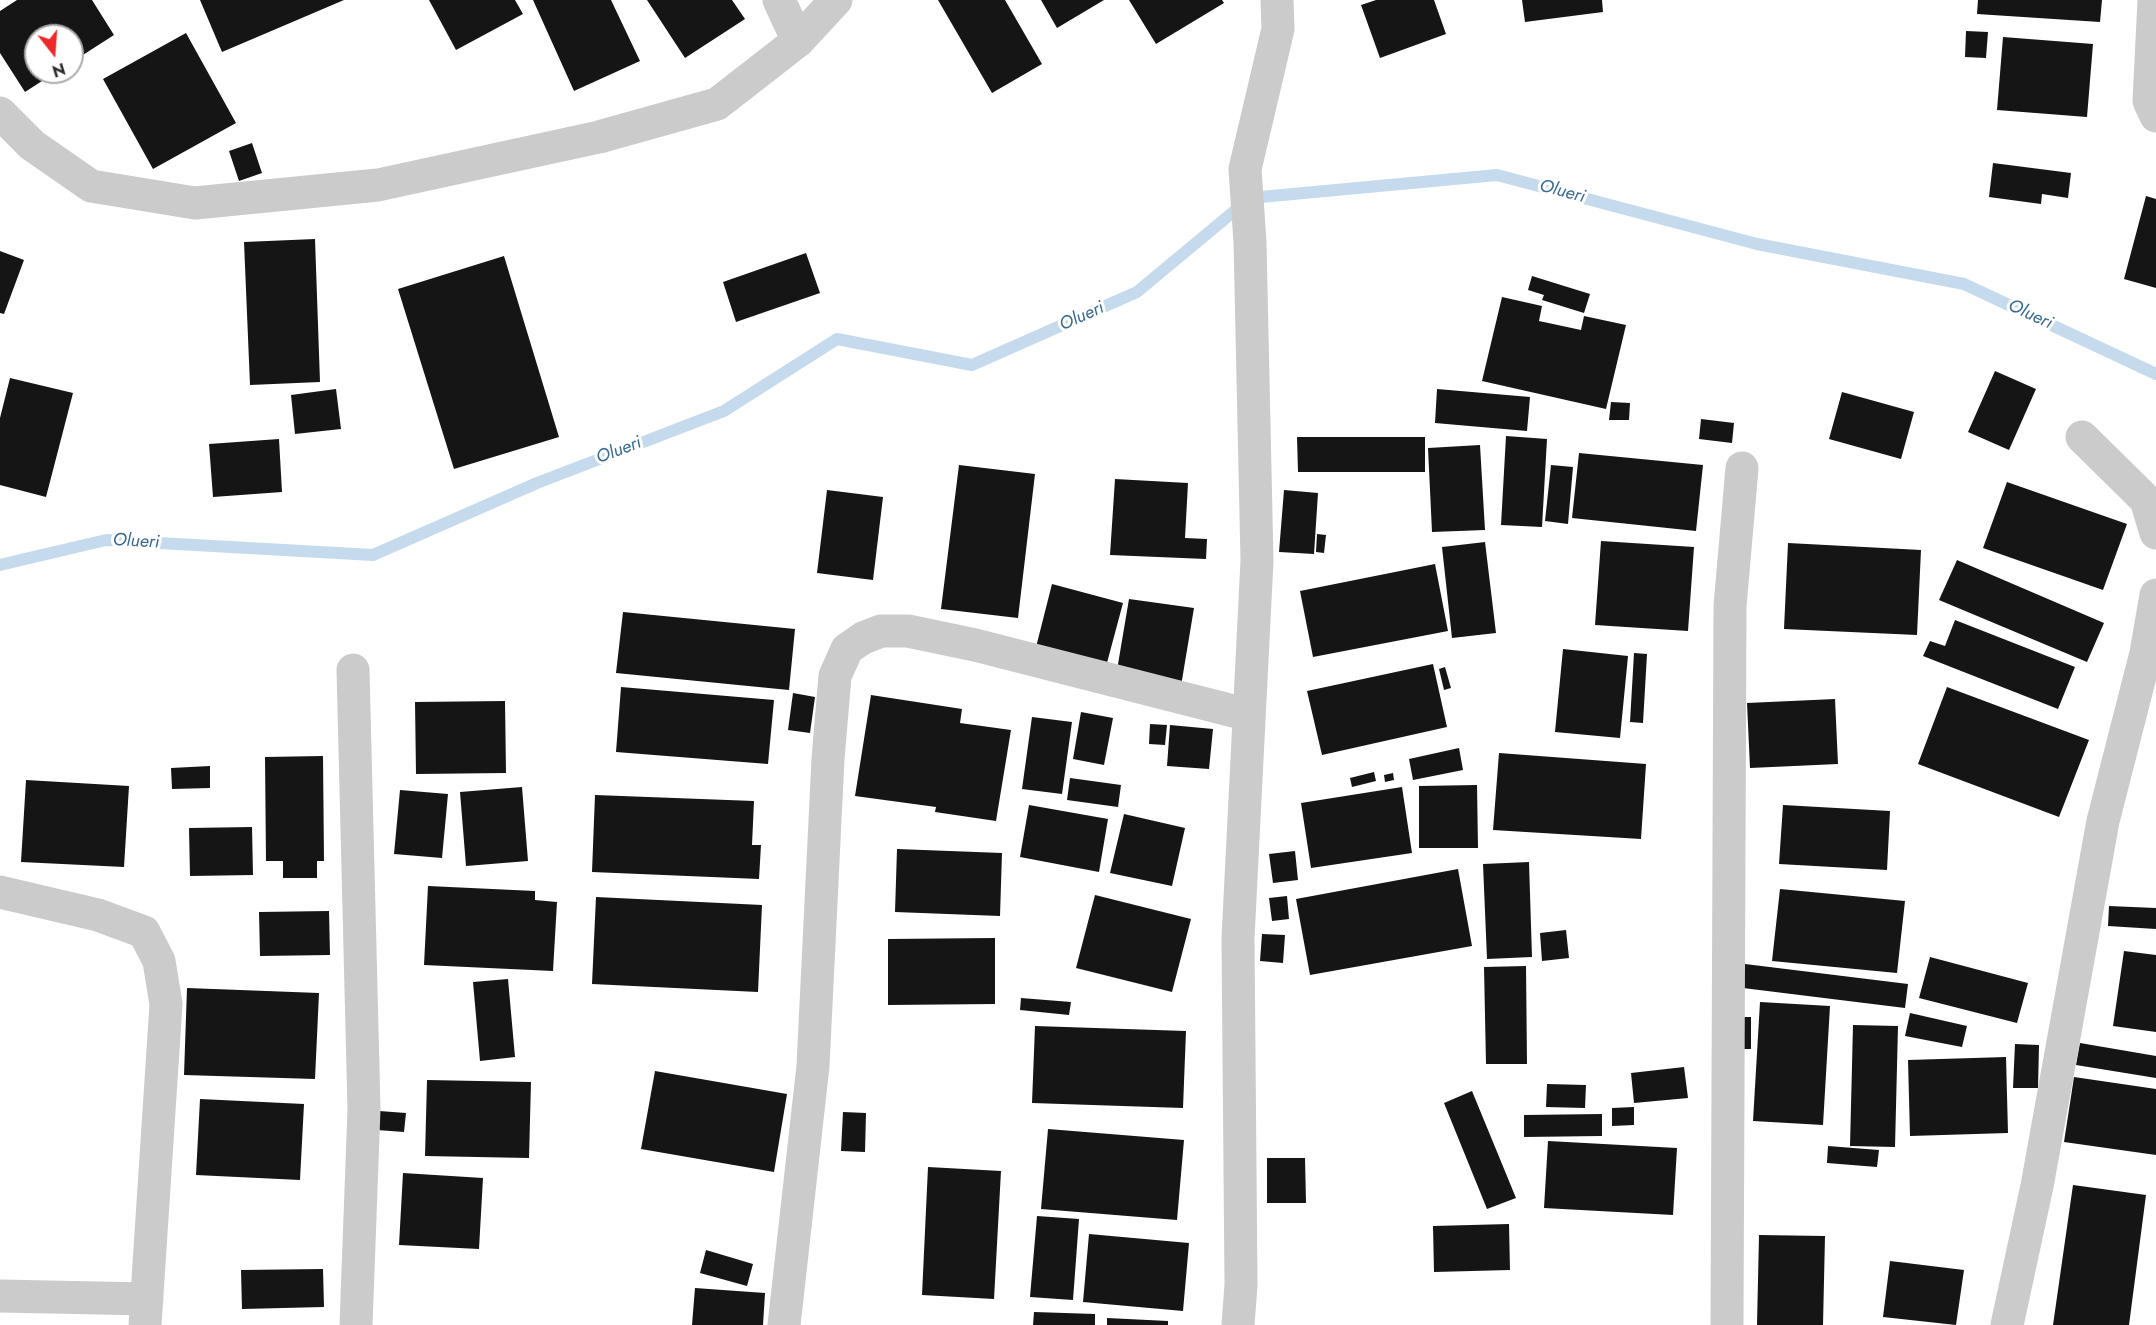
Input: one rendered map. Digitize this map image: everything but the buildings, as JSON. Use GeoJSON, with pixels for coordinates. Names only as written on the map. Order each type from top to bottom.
{"type":"FeatureCollection","features":[{"type":"Feature","properties":{"kind":"street"},"geometry":{"type":"LineString","coordinates":[[779,0],[798,41]]}},
{"type":"Feature","properties":{"kind":"street"},"geometry":{"type":"LineString","coordinates":[[0,113],[32,145],[91,186],[195,203],[378,185],[609,134],[717,104],[798,41],[836,0]]}},
{"type":"Feature","properties":{"kind":"street"},"geometry":{"type":"LineString","coordinates":[[1238,1325],[1241,1285],[1238,938],[1257,561],[1250,242],[1245,169],[1278,29],[1277,0]]}},
{"type":"Feature","properties":{"kind":"street"},"geometry":{"type":"LineString","coordinates":[[2154,0],[2149,101],[2156,116]]}},
{"type":"Feature","properties":{"kind":"street"},"geometry":{"type":"LineString","coordinates":[[2082,437],[2146,500],[2156,533]]}},
{"type":"Feature","properties":{"kind":"street"},"geometry":{"type":"LineString","coordinates":[[1727,1325],[1730,606],[1742,468]]}},
{"type":"Feature","properties":{"kind":"street"},"geometry":{"type":"LineString","coordinates":[[2007,1325],[2037,1186],[2103,821],[2146,653],[2156,595]]}},
{"type":"Feature","properties":{"kind":"street"},"geometry":{"type":"LineString","coordinates":[[784,1325],[813,1066],[828,759],[835,676],[847,649],[863,638],[881,631],[908,631],[975,645],[1249,715]]}},
{"type":"Feature","properties":{"kind":"street"},"geometry":{"type":"LineString","coordinates":[[353,670],[363,1109],[356,1325]]}},
{"type":"Feature","properties":{"kind":"street"},"geometry":{"type":"LineString","coordinates":[[0,892],[98,915],[144,932],[159,961],[166,1004],[146,1312],[0,1296]]}},
{"type":"Feature","properties":{"kind":"waterway","name":"Olueri"},"geometry":{"type":"LineString","coordinates":[[0,565],[106,540],[373,555],[537,483],[724,411],[837,339],[972,365],[1137,292],[1250,198],[1497,175],[1757,244],[1964,284],[2156,374]]}}]}
